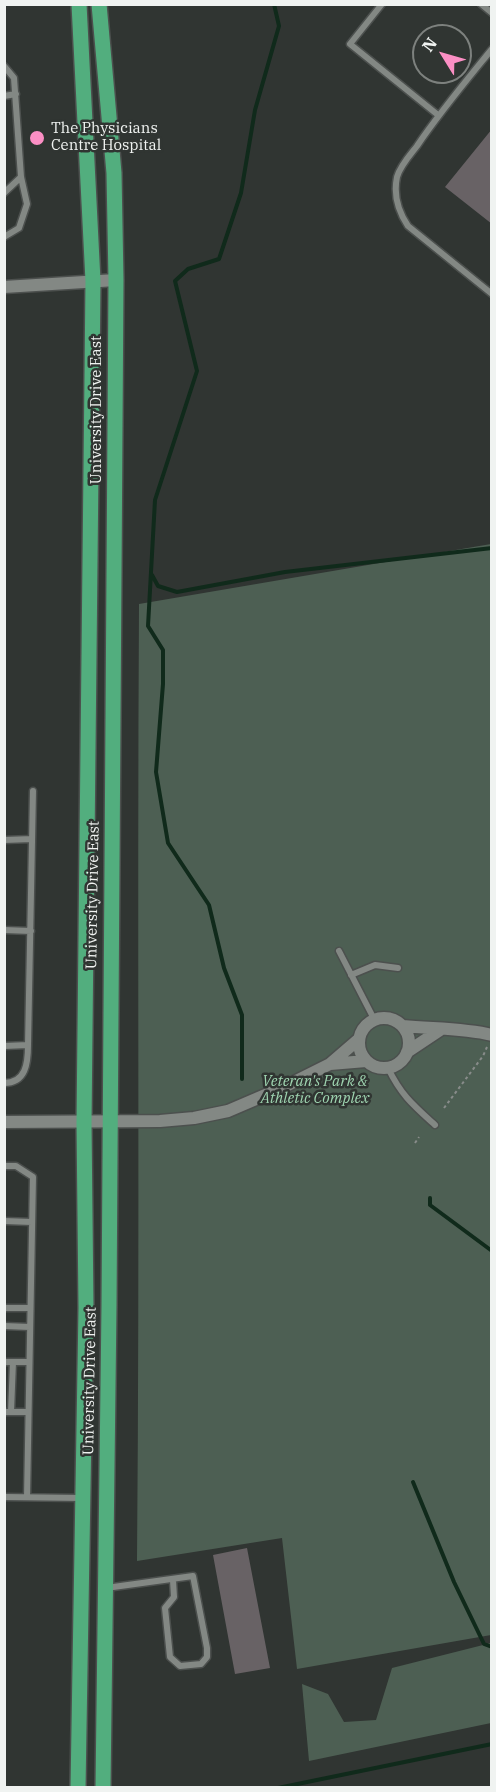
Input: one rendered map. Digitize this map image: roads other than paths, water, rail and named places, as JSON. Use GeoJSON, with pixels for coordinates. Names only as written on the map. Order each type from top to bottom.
{"type":"FeatureCollection","features":[{"type":"Feature","properties":{"kind":"main road","name":"University Drive East"},"geometry":{"type":"LineString","coordinates":[[78,1788],[86,1308],[84,1123],[93,281],[79,4]]}},
{"type":"Feature","properties":{"kind":"main road","name":"University Drive East"},"geometry":{"type":"LineString","coordinates":[[99,4],[114,173],[116,280],[109,1306],[103,1788]]}},
{"type":"Feature","properties":{"kind":"street"},"geometry":{"type":"LineString","coordinates":[[4,287],[116,280]]}},
{"type":"Feature","properties":{"kind":"street"},"geometry":{"type":"LineString","coordinates":[[4,1122],[109,1123],[194,1118],[228,1111],[330,1064],[358,1039],[366,1024],[374,1019],[390,1018],[403,1026],[470,1030],[490,1040]]}},
{"type":"Feature","properties":{"kind":"street"},"geometry":{"type":"LineString","coordinates":[[358,1039],[358,1047],[366,1061],[373,1066],[388,1068],[403,1059],[407,1052],[408,1034],[403,1026]]}},
{"type":"Feature","properties":{"kind":"street"},"geometry":{"type":"LineString","coordinates":[[407,1052],[440,1030]]}},
{"type":"Feature","properties":{"kind":"street"},"geometry":{"type":"LineString","coordinates":[[330,1064],[366,1061]]}},
{"type":"Feature","properties":{"kind":"lane"},"geometry":{"type":"LineString","coordinates":[[382,4],[350,44],[438,115]]}},
{"type":"Feature","properties":{"kind":"lane"},"geometry":{"type":"LineString","coordinates":[[481,4],[492,13]]}},
{"type":"Feature","properties":{"kind":"lane"},"geometry":{"type":"LineString","coordinates":[[492,49],[438,115],[397,176],[396,195],[399,212],[408,226],[492,294]]}},
{"type":"Feature","properties":{"kind":"lane"},"geometry":{"type":"LineString","coordinates":[[4,66],[14,78],[21,177],[27,204],[19,228],[4,237]]}},
{"type":"Feature","properties":{"kind":"lane"},"geometry":{"type":"LineString","coordinates":[[4,96],[16,94]]}},
{"type":"Feature","properties":{"kind":"lane"},"geometry":{"type":"LineString","coordinates":[[4,193],[21,177]]}},
{"type":"Feature","properties":{"kind":"lane"},"geometry":{"type":"LineString","coordinates":[[4,1083],[18,1081],[28,1060],[33,791]]}},
{"type":"Feature","properties":{"kind":"lane"},"geometry":{"type":"LineString","coordinates":[[4,840],[32,839]]}},
{"type":"Feature","properties":{"kind":"lane"},"geometry":{"type":"LineString","coordinates":[[4,930],[31,931]]}},
{"type":"Feature","properties":{"kind":"lane"},"geometry":{"type":"LineString","coordinates":[[339,951],[374,1019]]}},
{"type":"Feature","properties":{"kind":"lane"},"geometry":{"type":"LineString","coordinates":[[351,975],[375,965],[398,968]]}},
{"type":"Feature","properties":{"kind":"lane"},"geometry":{"type":"LineString","coordinates":[[4,1046],[28,1045]]}},
{"type":"Feature","properties":{"kind":"lane"},"geometry":{"type":"LineString","coordinates":[[388,1068],[409,1102],[435,1125]]}},
{"type":"Feature","properties":{"kind":"lane"},"geometry":{"type":"LineString","coordinates":[[4,1166],[16,1166],[33,1177],[27,1497]]}},
{"type":"Feature","properties":{"kind":"lane"},"geometry":{"type":"LineString","coordinates":[[4,1221],[32,1222]]}},
{"type":"Feature","properties":{"kind":"lane"},"geometry":{"type":"LineString","coordinates":[[4,1308],[30,1308]]}},
{"type":"Feature","properties":{"kind":"lane"},"geometry":{"type":"LineString","coordinates":[[4,1326],[30,1327]]}},
{"type":"Feature","properties":{"kind":"lane"},"geometry":{"type":"LineString","coordinates":[[4,1362],[29,1362]]}},
{"type":"Feature","properties":{"kind":"lane"},"geometry":{"type":"LineString","coordinates":[[13,1362],[8,1412],[28,1412]]}},
{"type":"Feature","properties":{"kind":"lane"},"geometry":{"type":"LineString","coordinates":[[4,1497],[83,1498]]}},
{"type":"Feature","properties":{"kind":"lane"},"geometry":{"type":"LineString","coordinates":[[105,1588],[193,1576],[207,1648],[207,1657],[201,1664],[180,1666],[170,1657],[165,1608],[174,1597],[173,1580]]}},
{"type":"Feature","properties":{"kind":"waterway"},"geometry":{"type":"LineString","coordinates":[[242,1079],[242,1015],[224,968],[209,905],[168,843],[156,772],[163,684],[163,650],[148,626],[155,500],[197,371],[175,281],[188,269],[219,259],[241,193],[255,110],[279,26],[274,4]]}},
{"type":"Feature","properties":{"kind":"waterway"},"geometry":{"type":"LineString","coordinates":[[152,575],[158,586],[177,592],[285,572],[492,548]]}},
{"type":"Feature","properties":{"kind":"waterway"},"geometry":{"type":"LineString","coordinates":[[430,1198],[430,1205],[492,1251]]}},
{"type":"Feature","properties":{"kind":"waterway"},"geometry":{"type":"LineString","coordinates":[[413,1482],[454,1582],[484,1644],[492,1647]]}},
{"type":"Feature","properties":{"kind":"waterway"},"geometry":{"type":"LineString","coordinates":[[278,1788],[492,1744]]}},
{"type":"Feature","properties":{"kind":"place","name":"The Physicians Centre Hospital"},"geometry":{"type":"Point","coordinates":[37,138]}},
{"type":"Feature","properties":{"kind":"park label","name":"Veteran's Park & Athletic Complex"},"geometry":{"type":"Point","coordinates":[315,1090]}}]}
